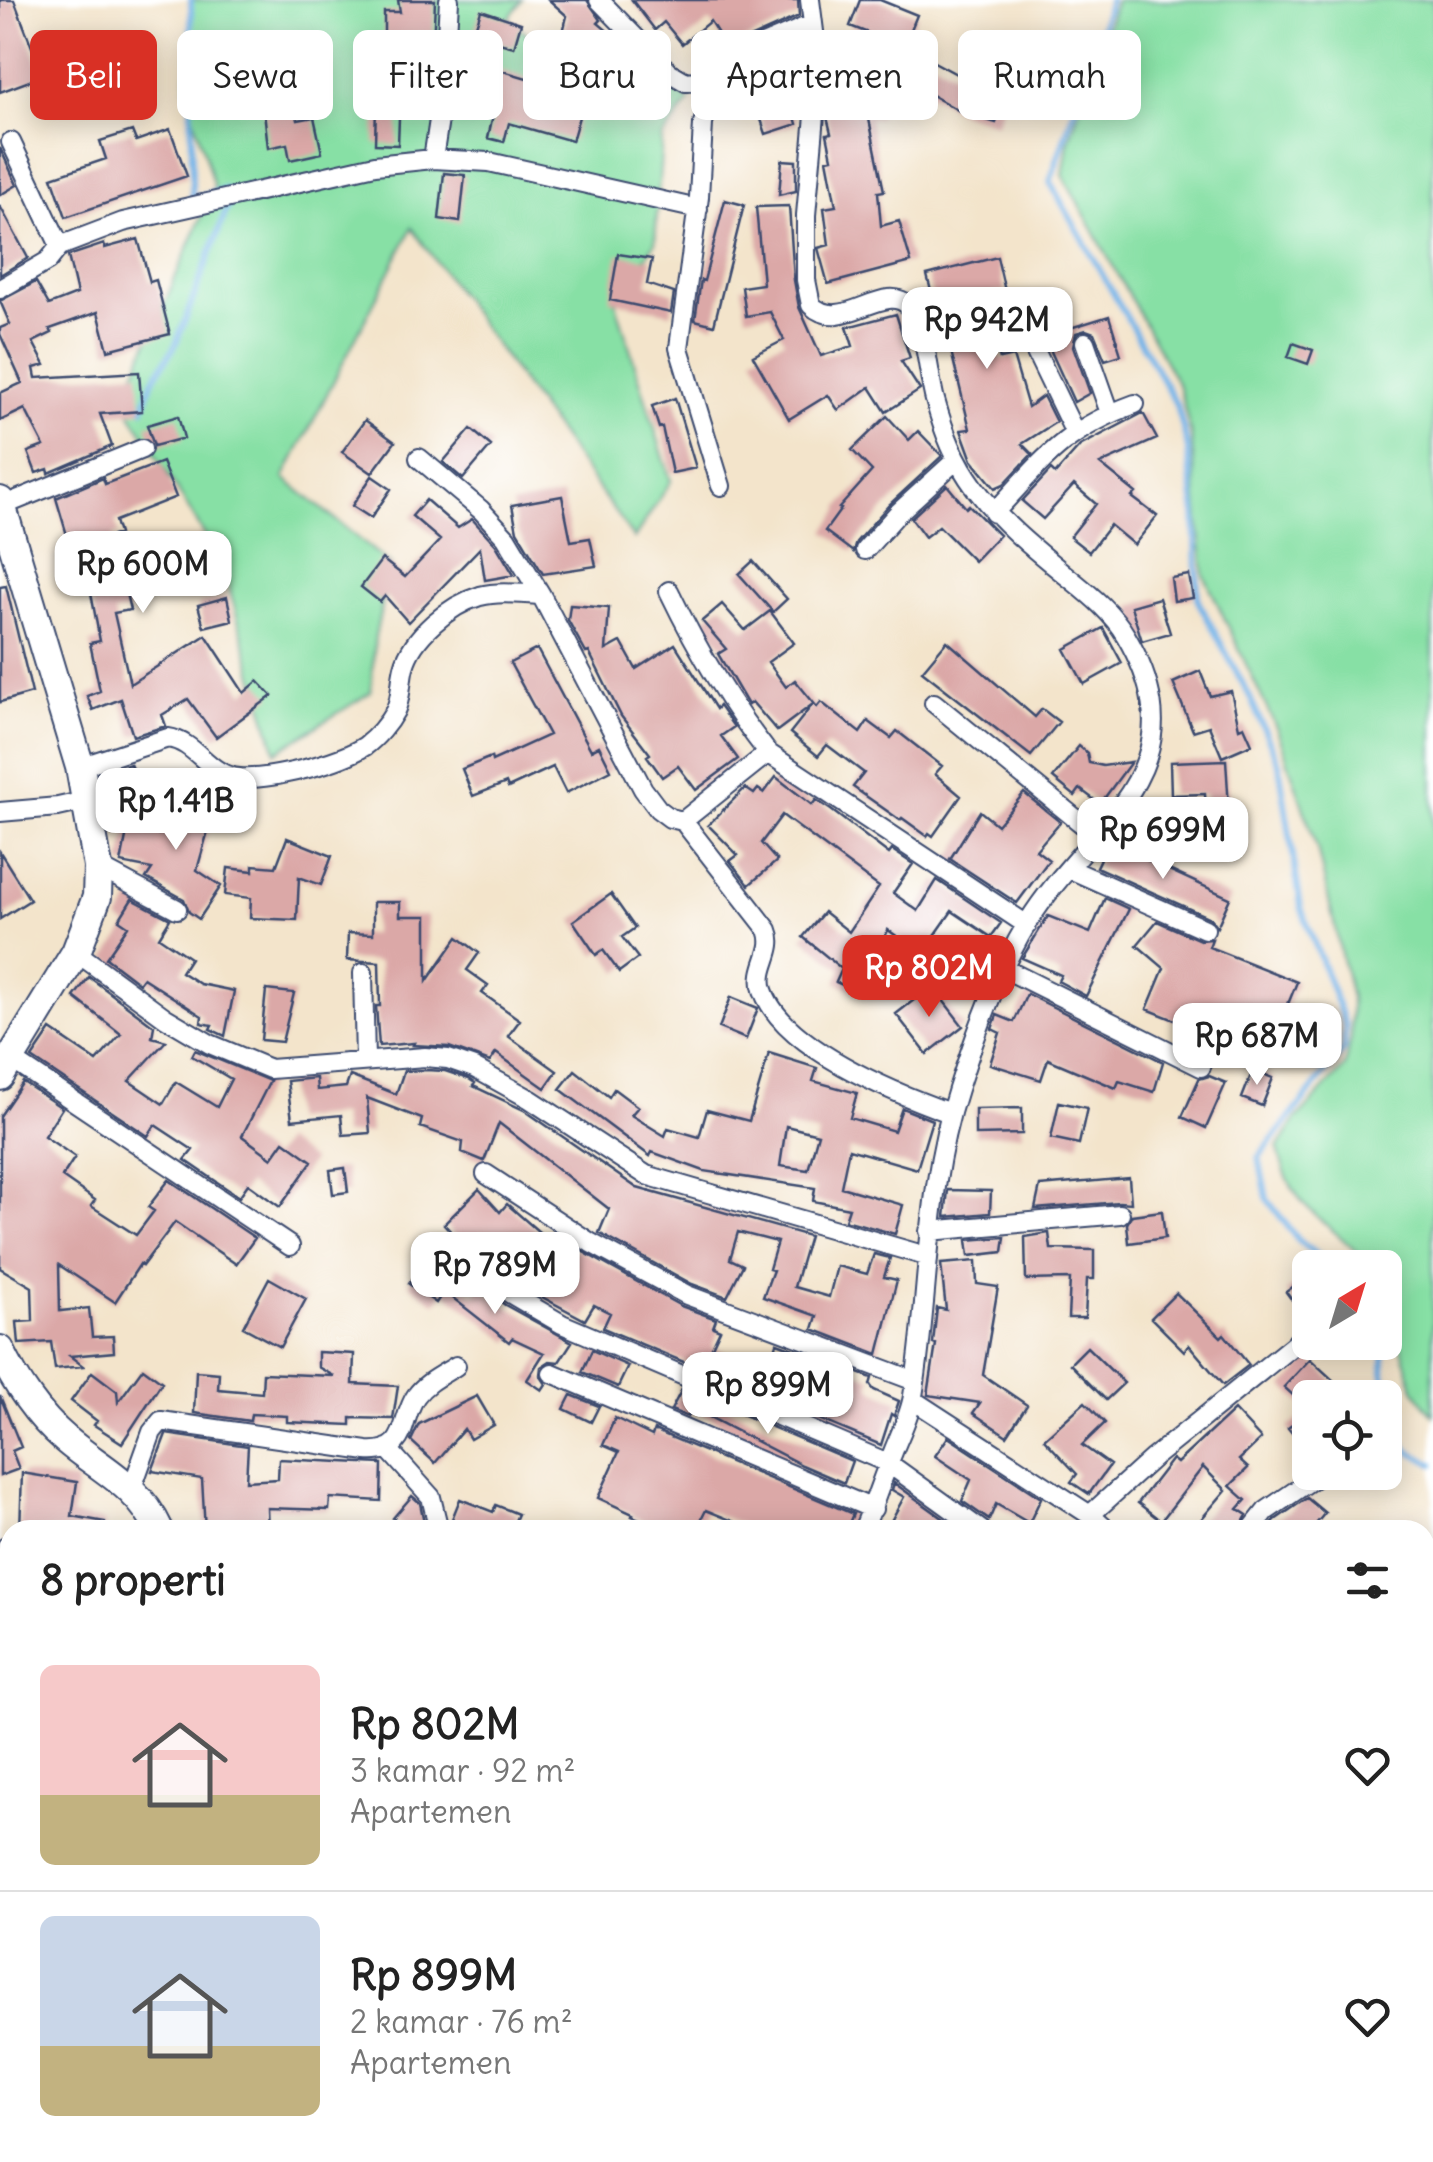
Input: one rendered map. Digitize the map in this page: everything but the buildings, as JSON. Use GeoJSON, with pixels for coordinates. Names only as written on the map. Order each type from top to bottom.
{"type":"FeatureCollection","features":[{"type":"Feature","properties":{"kind":"main road"},"geometry":{"type":"LineString","coordinates":[[1,504],[80,767],[98,868],[94,908],[76,952],[6,1068]]}},
{"type":"Feature","properties":{"kind":"main road"},"geometry":{"type":"LineString","coordinates":[[0,1350],[34,1405],[61,1436],[132,1488],[154,1520]]}},
{"type":"Feature","properties":{"kind":"street"},"geometry":{"type":"LineString","coordinates":[[433,159],[444,87],[449,0]]}},
{"type":"Feature","properties":{"kind":"street"},"geometry":{"type":"LineString","coordinates":[[599,0],[676,77],[691,82]]}},
{"type":"Feature","properties":{"kind":"street"},"geometry":{"type":"LineString","coordinates":[[810,0],[819,71],[806,216],[808,296],[817,310],[833,315],[888,299],[908,304],[918,321],[934,399],[955,461],[994,513],[1098,602],[1124,633],[1144,674],[1154,707],[1154,734],[1148,759],[1126,803],[1027,924],[975,1036],[938,1164],[914,1390],[867,1520]]}},
{"type":"Feature","properties":{"kind":"street"},"geometry":{"type":"LineString","coordinates":[[798,30],[812,24]]}},
{"type":"Feature","properties":{"kind":"street"},"geometry":{"type":"LineString","coordinates":[[704,120],[698,209],[679,348],[721,486]]}},
{"type":"Feature","properties":{"kind":"street"},"geometry":{"type":"LineString","coordinates":[[11,142],[60,246]]}},
{"type":"Feature","properties":{"kind":"street"},"geometry":{"type":"LineString","coordinates":[[0,288],[48,261],[60,246],[123,222],[359,168],[433,159],[489,162],[698,209]]}},
{"type":"Feature","properties":{"kind":"street"},"geometry":{"type":"LineString","coordinates":[[1014,307],[1074,431]]}},
{"type":"Feature","properties":{"kind":"street"},"geometry":{"type":"LineString","coordinates":[[1085,342],[1110,413]]}},
{"type":"Feature","properties":{"kind":"street"},"geometry":{"type":"LineString","coordinates":[[994,513],[1058,443],[1074,431],[1136,404]]}},
{"type":"Feature","properties":{"kind":"street"},"geometry":{"type":"LineString","coordinates":[[1,504],[142,450]]}},
{"type":"Feature","properties":{"kind":"street"},"geometry":{"type":"LineString","coordinates":[[419,458],[481,510],[506,537],[541,595],[643,789],[658,810],[683,821],[768,930],[771,945],[760,978],[768,1002],[819,1049],[856,1073],[950,1113]]}},
{"type":"Feature","properties":{"kind":"street"},"geometry":{"type":"LineString","coordinates":[[865,550],[898,513],[955,461]]}},
{"type":"Feature","properties":{"kind":"street"},"geometry":{"type":"LineString","coordinates":[[669,591],[736,714],[768,753],[1027,924]]}},
{"type":"Feature","properties":{"kind":"street"},"geometry":{"type":"LineString","coordinates":[[80,767],[168,738],[178,739],[216,771],[235,778],[263,777],[342,757],[364,746],[389,721],[400,696],[410,651],[431,627],[480,596],[541,595]]}},
{"type":"Feature","properties":{"kind":"street"},"geometry":{"type":"LineString","coordinates":[[934,704],[1097,836]]}},
{"type":"Feature","properties":{"kind":"street"},"geometry":{"type":"LineString","coordinates":[[683,821],[768,753]]}},
{"type":"Feature","properties":{"kind":"street"},"geometry":{"type":"LineString","coordinates":[[0,812],[85,801]]}},
{"type":"Feature","properties":{"kind":"street"},"geometry":{"type":"LineString","coordinates":[[98,868],[177,909]]}},
{"type":"Feature","properties":{"kind":"street"},"geometry":{"type":"LineString","coordinates":[[1070,869],[1205,929]]}},
{"type":"Feature","properties":{"kind":"street"},"geometry":{"type":"LineString","coordinates":[[76,952],[166,1018],[210,1044],[270,1069],[425,1056],[448,1059],[474,1068],[530,1099],[646,1175],[926,1256]]}},
{"type":"Feature","properties":{"kind":"street"},"geometry":{"type":"LineString","coordinates":[[1006,969],[1200,1067]]}},
{"type":"Feature","properties":{"kind":"street"},"geometry":{"type":"LineString","coordinates":[[363,972],[365,1060]]}},
{"type":"Feature","properties":{"kind":"street"},"geometry":{"type":"LineString","coordinates":[[6,1068],[290,1246]]}},
{"type":"Feature","properties":{"kind":"street"},"geometry":{"type":"LineString","coordinates":[[486,1174],[591,1243],[687,1295],[914,1390],[1096,1520]]}},
{"type":"Feature","properties":{"kind":"street"},"geometry":{"type":"LineString","coordinates":[[929,1232],[1120,1214]]}},
{"type":"Feature","properties":{"kind":"street"},"geometry":{"type":"LineString","coordinates":[[466,1260],[511,1294],[562,1324],[888,1464],[967,1520]]}},
{"type":"Feature","properties":{"kind":"street"},"geometry":{"type":"LineString","coordinates":[[1090,1515],[1152,1458],[1292,1346]]}},
{"type":"Feature","properties":{"kind":"street"},"geometry":{"type":"LineString","coordinates":[[132,1488],[152,1432],[161,1421],[367,1451],[387,1448],[402,1435],[415,1397],[456,1366]]}},
{"type":"Feature","properties":{"kind":"street"},"geometry":{"type":"LineString","coordinates":[[552,1374],[872,1509]]}},
{"type":"Feature","properties":{"kind":"street"},"geometry":{"type":"LineString","coordinates":[[387,1448],[431,1497],[436,1520]]}},
{"type":"Feature","properties":{"kind":"street"},"geometry":{"type":"LineString","coordinates":[[1258,1520],[1266,1510],[1296,1490]]}},
{"type":"Feature","properties":{"kind":"green space"},"geometry":{"type":"Polygon","coordinates":[[[192,0],[522,0],[509,18],[523,31],[523,120],[671,120],[671,87],[690,101],[662,138],[655,243],[616,303],[671,481],[634,539],[412,228],[284,478],[391,565],[375,636],[371,692],[276,752],[222,564],[123,400],[214,187],[195,120],[333,120],[333,30],[190,30],[192,0]]]}},
{"type":"Feature","properties":{"kind":"green space"},"geometry":{"type":"Polygon","coordinates":[[[1116,0],[1433,0],[1433,1415],[1415,1391],[1402,1349],[1402,1250],[1355,1250],[1303,1202],[1284,1170],[1278,1148],[1295,1121],[1345,1066],[1351,1038],[1351,998],[1317,848],[1278,732],[1204,575],[1191,435],[1179,387],[1063,175],[1076,120],[1141,120],[1141,30],[1106,30],[1116,0]]]}},
{"type":"Feature","properties":{"kind":"waterway"},"geometry":{"type":"LineString","coordinates":[[143,409],[152,382],[176,344],[228,206],[225,189],[192,199],[191,0]]}},
{"type":"Feature","properties":{"kind":"waterway"},"geometry":{"type":"LineString","coordinates":[[1110,0],[1050,182],[1177,406],[1187,444],[1195,511],[1198,601],[1249,695],[1279,764],[1301,907],[1345,1025],[1344,1049],[1259,1157],[1267,1199],[1298,1240],[1310,1250]]}},
{"type":"Feature","properties":{"kind":"waterway"},"geometry":{"type":"LineString","coordinates":[[1384,1360],[1384,1380]]}},
{"type":"Feature","properties":{"kind":"waterway"},"geometry":{"type":"LineString","coordinates":[[1402,1442],[1433,1464]]}}]}
